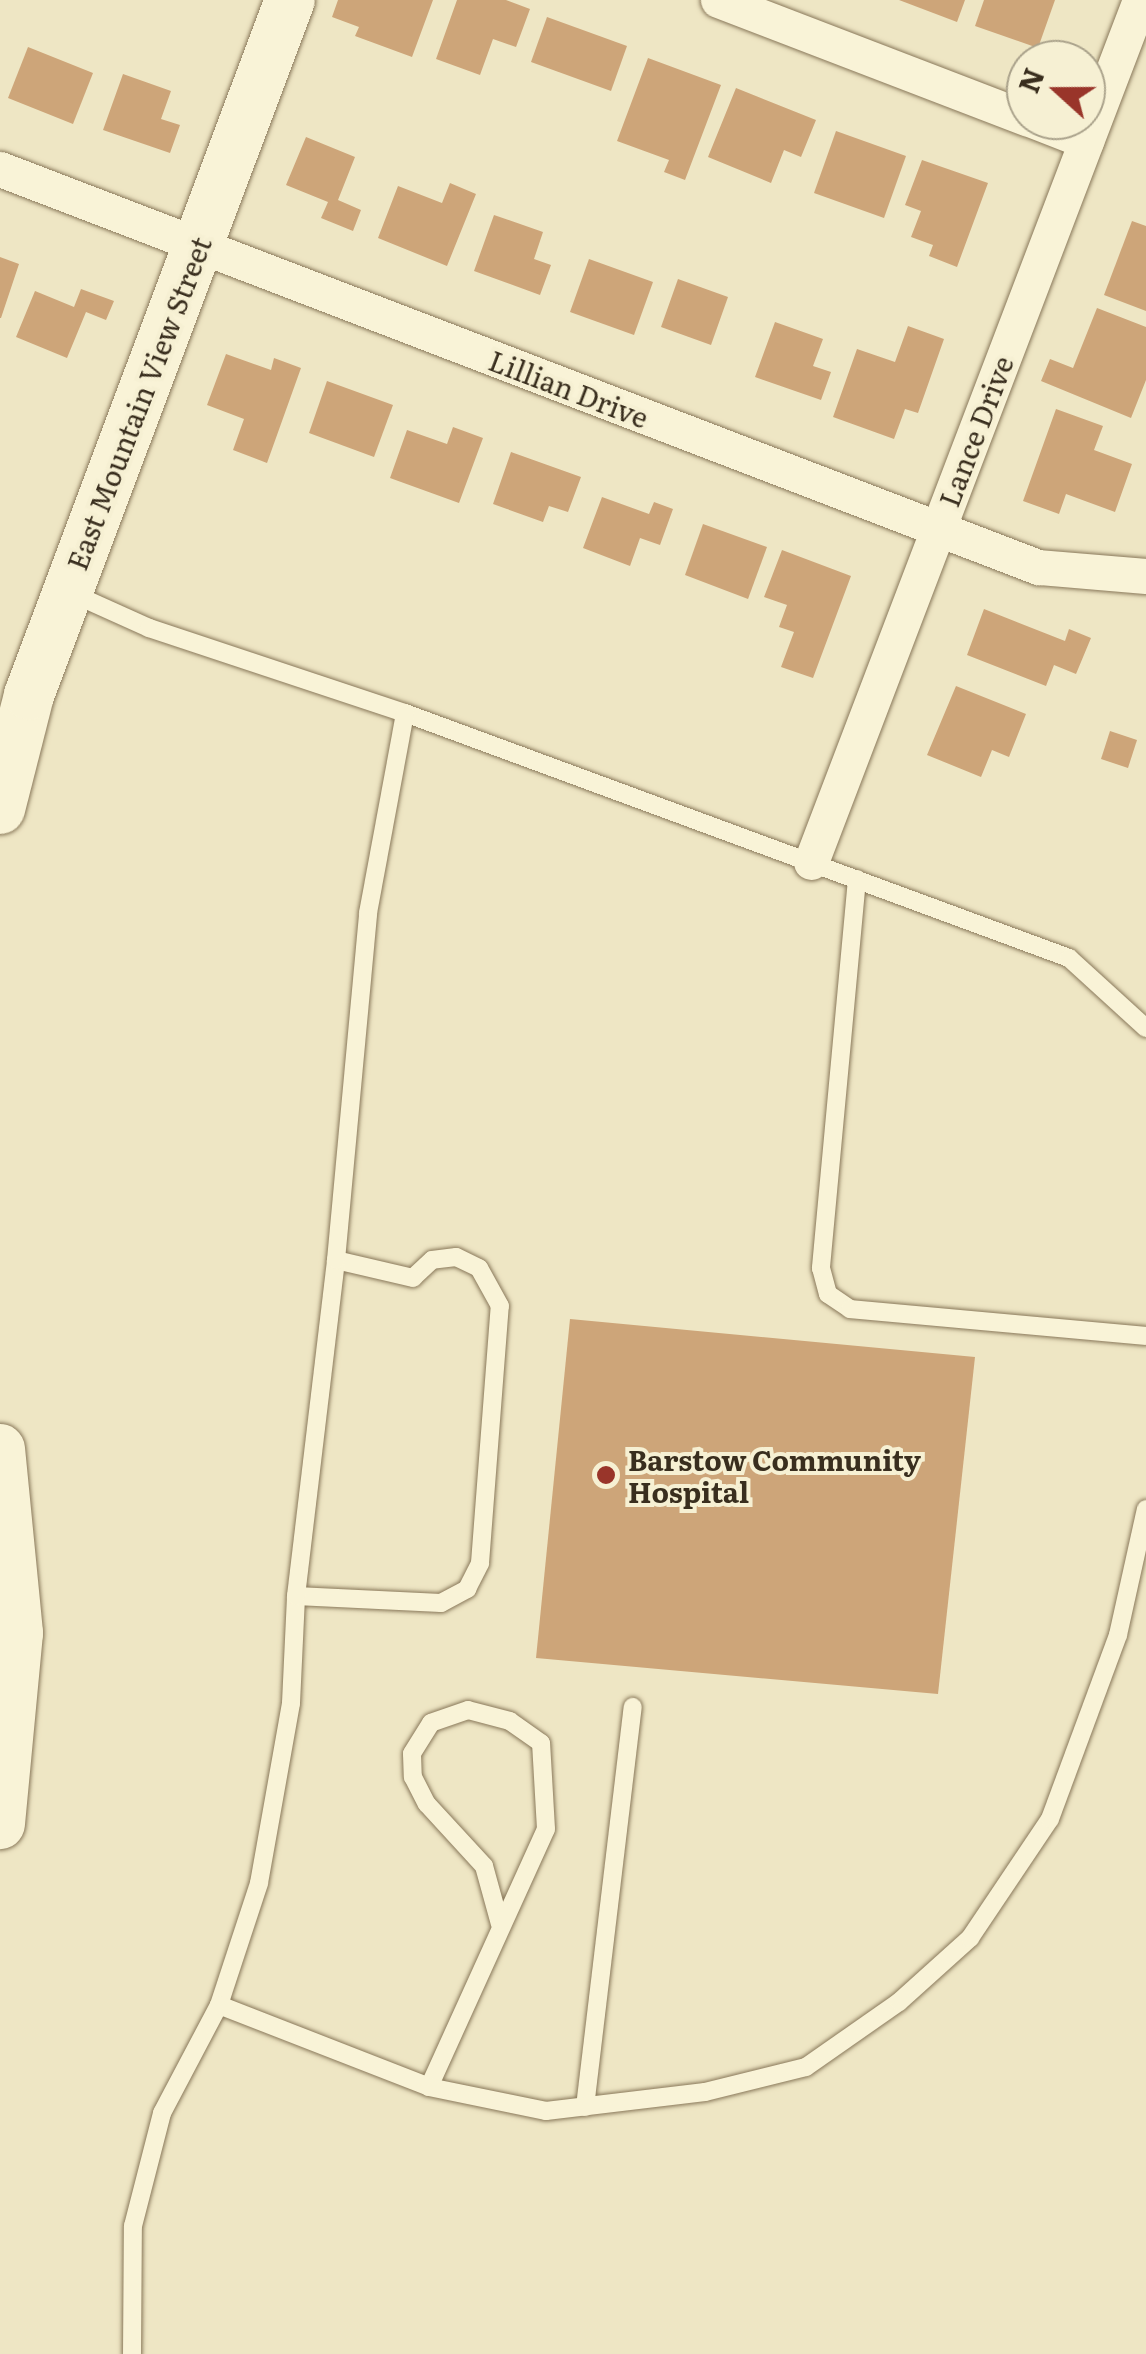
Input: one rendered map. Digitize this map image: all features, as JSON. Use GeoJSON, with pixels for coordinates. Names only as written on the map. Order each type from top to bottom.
{"type":"FeatureCollection","features":[{"type":"Feature","properties":{"kind":"main road","name":"East Mountain View Street"},"geometry":{"type":"LineString","coordinates":[[0,810],[29,695],[290,0]]}},
{"type":"Feature","properties":{"kind":"main road"},"geometry":{"type":"LineString","coordinates":[[0,1449],[18,1633],[0,1824]]}},
{"type":"Feature","properties":{"kind":"street"},"geometry":{"type":"LineString","coordinates":[[718,0],[1006,110]]}},
{"type":"Feature","properties":{"kind":"street","name":"Lance Drive"},"geometry":{"type":"LineString","coordinates":[[811,862],[1140,0]]}},
{"type":"Feature","properties":{"kind":"street","name":"Lillian Drive"},"geometry":{"type":"LineString","coordinates":[[0,169],[1038,567],[1146,576]]}},
{"type":"Feature","properties":{"kind":"lane"},"geometry":{"type":"LineString","coordinates":[[67,591],[149,628],[405,713],[1069,958],[1146,1028]]}},
{"type":"Feature","properties":{"kind":"lane"},"geometry":{"type":"LineString","coordinates":[[132,2354],[133,2226],[162,2113],[219,2005],[259,1883],[291,1703],[296,1596],[336,1260],[368,914],[405,713]]}},
{"type":"Feature","properties":{"kind":"lane"},"geometry":{"type":"LineString","coordinates":[[857,879],[820,1268],[828,1294],[850,1310],[1146,1336]]}},
{"type":"Feature","properties":{"kind":"lane"},"geometry":{"type":"LineString","coordinates":[[296,1596],[441,1604],[467,1589],[480,1563],[500,1306],[479,1268],[456,1256],[432,1260],[413,1278],[336,1260]]}},
{"type":"Feature","properties":{"kind":"lane"},"geometry":{"type":"LineString","coordinates":[[219,2005],[430,2086],[546,2111],[705,2092],[806,2067],[899,2002],[970,1938],[1050,1819],[1118,1635],[1146,1509]]}},
{"type":"Feature","properties":{"kind":"lane"},"geometry":{"type":"LineString","coordinates":[[585,2106],[633,1707]]}},
{"type":"Feature","properties":{"kind":"lane"},"geometry":{"type":"LineString","coordinates":[[430,2086],[500,1924],[529,1879],[546,1829],[541,1743],[510,1721],[468,1710],[431,1724],[412,1754],[412,1777],[427,1804],[484,1866],[500,1924]]}},
{"type":"Feature","properties":{"kind":"building"},"geometry":{"type":"Polygon","coordinates":[[[338,0],[433,0],[412,57],[355,36],[359,27],[332,17],[338,0]]]}},
{"type":"Feature","properties":{"kind":"building"},"geometry":{"type":"Polygon","coordinates":[[[457,0],[506,0],[530,9],[516,47],[493,39],[480,75],[436,59],[457,0]]]}},
{"type":"Feature","properties":{"kind":"building"},"geometry":{"type":"Polygon","coordinates":[[[899,0],[965,0],[957,22],[899,0]]]}},
{"type":"Feature","properties":{"kind":"building"},"geometry":{"type":"Polygon","coordinates":[[[984,0],[1055,0],[1041,40],[1015,40],[975,26],[984,0]]]}},
{"type":"Feature","properties":{"kind":"building"},"geometry":{"type":"Polygon","coordinates":[[[547,17],[627,46],[611,91],[531,62],[547,17]]]}},
{"type":"Feature","properties":{"kind":"building"},"geometry":{"type":"Polygon","coordinates":[[[28,47],[93,73],[73,124],[8,98],[28,47]]]}},
{"type":"Feature","properties":{"kind":"building"},"geometry":{"type":"Polygon","coordinates":[[[648,58],[721,85],[685,180],[664,172],[669,160],[617,141],[648,58]]]}},
{"type":"Feature","properties":{"kind":"building"},"geometry":{"type":"Polygon","coordinates":[[[123,74],[171,91],[161,119],[180,125],[170,153],[103,130],[123,74]]]}},
{"type":"Feature","properties":{"kind":"building"},"geometry":{"type":"Polygon","coordinates":[[[736,88],[816,120],[801,157],[784,150],[771,183],[708,157],[736,88]]]}},
{"type":"Feature","properties":{"kind":"building"},"geometry":{"type":"Polygon","coordinates":[[[836,131],[906,156],[884,218],[814,193],[836,131]]]}},
{"type":"Feature","properties":{"kind":"building"},"geometry":{"type":"Polygon","coordinates":[[[306,137],[355,157],[338,200],[361,210],[353,231],[321,218],[328,202],[286,185],[306,137]]]}},
{"type":"Feature","properties":{"kind":"building"},"geometry":{"type":"Polygon","coordinates":[[[922,160],[988,183],[957,267],[929,256],[933,245],[911,237],[921,211],[905,205],[922,160]]]}},
{"type":"Feature","properties":{"kind":"building"},"geometry":{"type":"Polygon","coordinates":[[[450,183],[476,194],[447,266],[378,238],[398,186],[442,203],[450,183]]]}},
{"type":"Feature","properties":{"kind":"building"},"geometry":{"type":"Polygon","coordinates":[[[494,215],[543,232],[534,259],[551,265],[540,295],[474,271],[494,215]]]}},
{"type":"Feature","properties":{"kind":"building"},"geometry":{"type":"Polygon","coordinates":[[[1132,221],[1146,226],[1146,311],[1104,295],[1132,221]]]}},
{"type":"Feature","properties":{"kind":"building"},"geometry":{"type":"Polygon","coordinates":[[[0,257],[19,264],[1,318],[0,318],[0,257]]]}},
{"type":"Feature","properties":{"kind":"building"},"geometry":{"type":"Polygon","coordinates":[[[589,259],[653,282],[634,335],[570,312],[589,259]]]}},
{"type":"Feature","properties":{"kind":"building"},"geometry":{"type":"Polygon","coordinates":[[[678,279],[728,297],[711,345],[661,327],[678,279]]]}},
{"type":"Feature","properties":{"kind":"building"},"geometry":{"type":"Polygon","coordinates":[[[81,289],[114,301],[106,320],[86,312],[67,358],[16,337],[35,291],[74,307],[81,289]]]}},
{"type":"Feature","properties":{"kind":"building"},"geometry":{"type":"Polygon","coordinates":[[[1097,308],[1146,327],[1146,380],[1131,418],[1041,381],[1050,359],[1073,368],[1097,308]]]}},
{"type":"Feature","properties":{"kind":"building"},"geometry":{"type":"Polygon","coordinates":[[[775,322],[823,339],[813,366],[831,372],[821,400],[755,377],[775,322]]]}},
{"type":"Feature","properties":{"kind":"building"},"geometry":{"type":"Polygon","coordinates":[[[908,326],[944,339],[918,413],[905,409],[894,439],[833,417],[857,349],[895,362],[908,326]]]}},
{"type":"Feature","properties":{"kind":"building"},"geometry":{"type":"Polygon","coordinates":[[[226,354],[271,370],[274,358],[301,368],[267,463],[233,450],[244,419],[207,405],[226,354]]]}},
{"type":"Feature","properties":{"kind":"building"},"geometry":{"type":"Polygon","coordinates":[[[327,381],[393,405],[374,457],[309,433],[327,381]]]}},
{"type":"Feature","properties":{"kind":"building"},"geometry":{"type":"Polygon","coordinates":[[[1056,409],[1103,426],[1094,450],[1132,464],[1115,512],[1066,494],[1059,514],[1023,501],[1056,409]]]}},
{"type":"Feature","properties":{"kind":"building"},"geometry":{"type":"Polygon","coordinates":[[[453,427],[483,438],[459,503],[390,478],[407,430],[447,444],[453,427]]]}},
{"type":"Feature","properties":{"kind":"building"},"geometry":{"type":"Polygon","coordinates":[[[511,452],[581,477],[568,512],[549,506],[543,522],[493,504],[511,452]]]}},
{"type":"Feature","properties":{"kind":"building"},"geometry":{"type":"Polygon","coordinates":[[[602,497],[649,514],[654,502],[673,509],[660,545],[640,538],[630,566],[583,548],[602,497]]]}},
{"type":"Feature","properties":{"kind":"building"},"geometry":{"type":"Polygon","coordinates":[[[703,524],[767,547],[748,599],[685,575],[703,524]]]}},
{"type":"Feature","properties":{"kind":"building"},"geometry":{"type":"Polygon","coordinates":[[[782,550],[851,576],[813,678],[781,667],[794,632],[779,627],[787,605],[764,597],[782,550]]]}},
{"type":"Feature","properties":{"kind":"building"},"geometry":{"type":"Polygon","coordinates":[[[984,609],[1065,641],[1069,629],[1091,638],[1076,674],[1054,665],[1046,686],[967,655],[984,609]]]}},
{"type":"Feature","properties":{"kind":"building"},"geometry":{"type":"Polygon","coordinates":[[[956,686],[1026,714],[1009,757],[992,750],[981,777],[927,755],[956,686]]]}},
{"type":"Feature","properties":{"kind":"building"},"geometry":{"type":"Polygon","coordinates":[[[1110,731],[1137,740],[1128,768],[1101,759],[1110,731]]]}},
{"type":"Feature","properties":{"kind":"building"},"geometry":{"type":"Polygon","coordinates":[[[570,1319],[975,1357],[938,1694],[536,1658],[570,1319]]]}},
{"type":"Feature","properties":{"kind":"place","name":"Barstow Community Hospital"},"geometry":{"type":"Point","coordinates":[606,1475]}}]}
